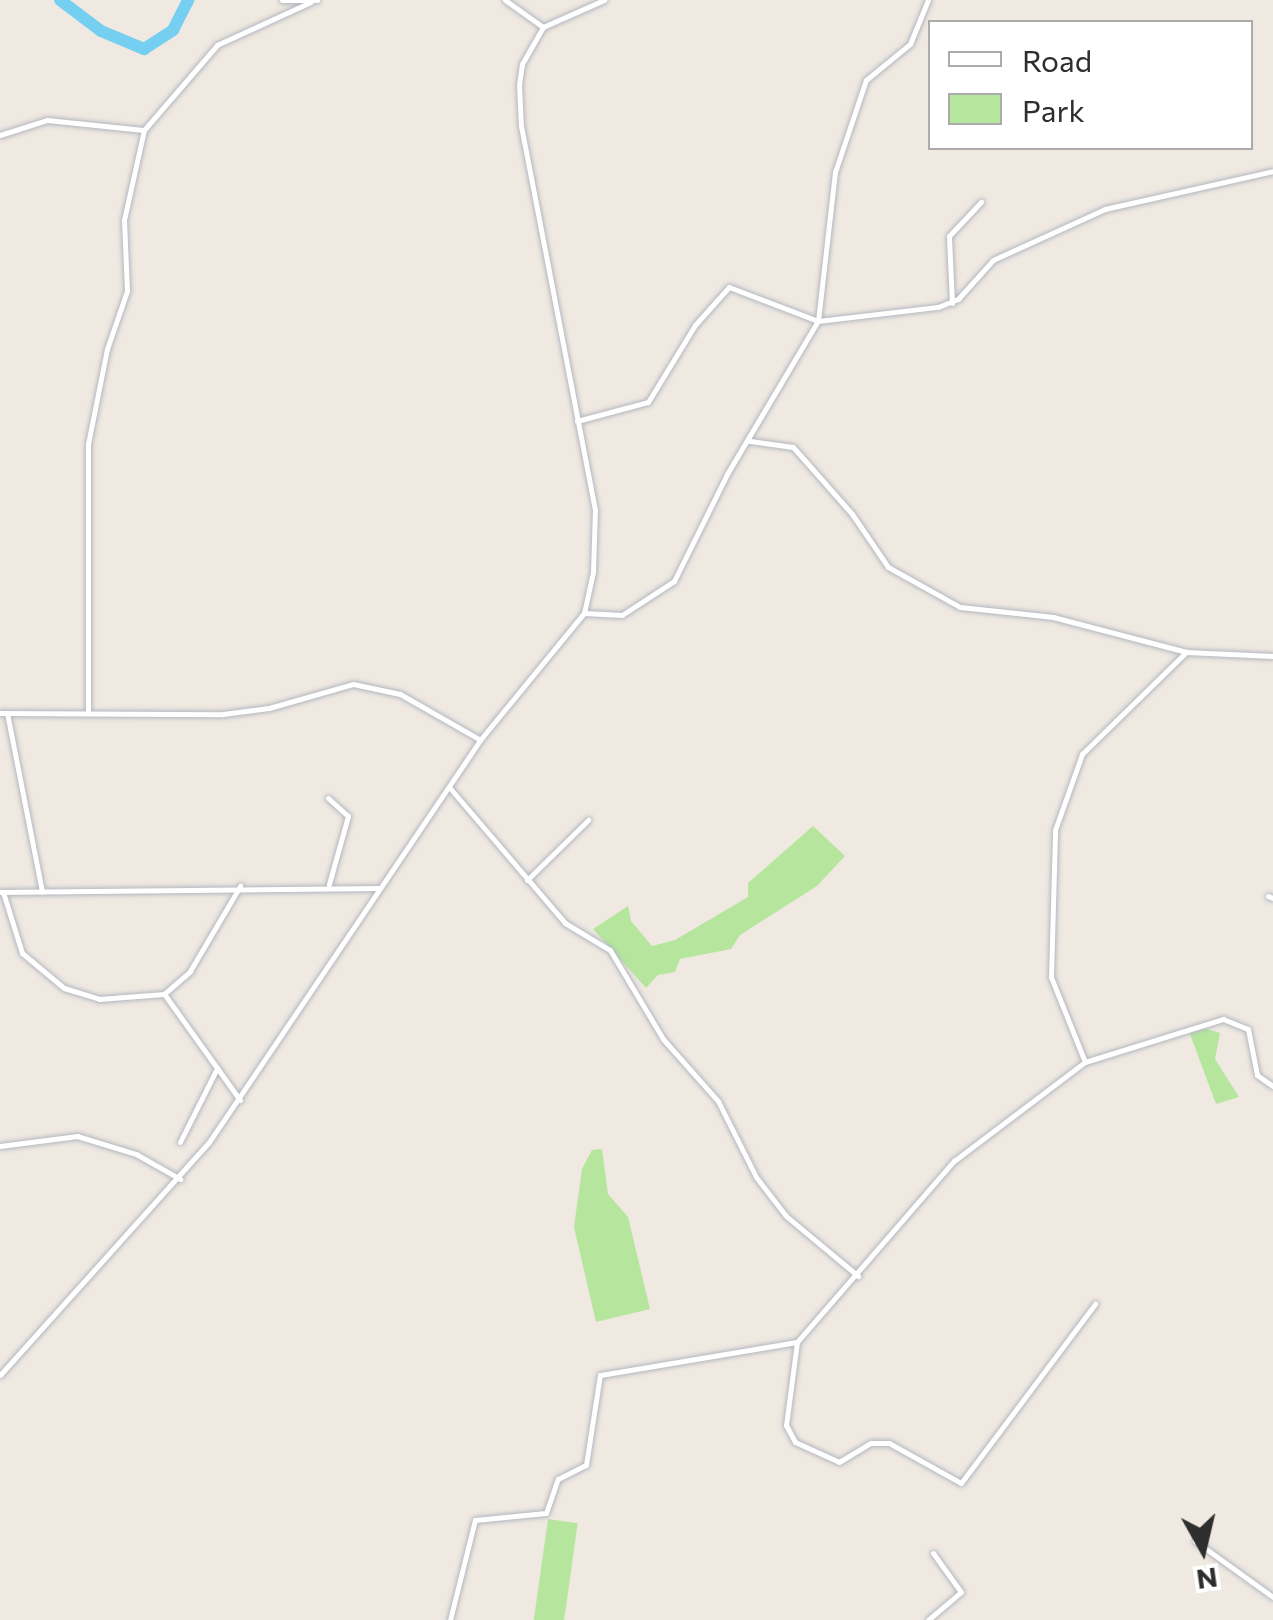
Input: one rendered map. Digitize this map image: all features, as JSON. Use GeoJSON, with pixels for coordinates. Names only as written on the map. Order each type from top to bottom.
{"type":"FeatureCollection","features":[{"type":"Feature","properties":{"kind":"street"},"geometry":{"type":"LineString","coordinates":[[282,0],[314,1]]}},
{"type":"Feature","properties":{"kind":"street"},"geometry":{"type":"LineString","coordinates":[[504,0],[543,27]]}},
{"type":"Feature","properties":{"kind":"street"},"geometry":{"type":"LineString","coordinates":[[0,1375],[180,1179],[240,1100],[480,740],[584,614],[593,572],[594,510],[521,127],[522,64],[543,27],[604,0]]}},
{"type":"Feature","properties":{"kind":"street"},"geometry":{"type":"LineString","coordinates":[[584,614],[622,615],[674,581],[818,322],[835,172],[866,80],[910,44],[928,0]]}},
{"type":"Feature","properties":{"kind":"street"},"geometry":{"type":"LineString","coordinates":[[88,712],[88,444],[106,349],[127,291],[124,220],[144,130],[217,45],[314,1]]}},
{"type":"Feature","properties":{"kind":"street"},"geometry":{"type":"LineString","coordinates":[[0,135],[47,120],[144,130]]}},
{"type":"Feature","properties":{"kind":"street"},"geometry":{"type":"LineString","coordinates":[[577,421],[648,402],[695,325],[729,287],[818,322],[952,303],[994,260],[1105,210],[1273,170]]}},
{"type":"Feature","properties":{"kind":"street"},"geometry":{"type":"LineString","coordinates":[[952,303],[950,231],[980,202]]}},
{"type":"Feature","properties":{"kind":"street"},"geometry":{"type":"LineString","coordinates":[[748,442],[770,439],[792,447],[852,514],[888,568],[960,607],[1052,617],[1186,652],[1273,656]]}},
{"type":"Feature","properties":{"kind":"street"},"geometry":{"type":"LineString","coordinates":[[1085,1062],[1051,977],[1056,830],[1082,754],[1186,652]]}},
{"type":"Feature","properties":{"kind":"street"},"geometry":{"type":"LineString","coordinates":[[42,892],[4,714],[224,714],[270,708],[353,684],[400,694],[480,740]]}},
{"type":"Feature","properties":{"kind":"street"},"geometry":{"type":"LineString","coordinates":[[449,787],[565,923],[610,950],[663,1039],[718,1101],[756,1177],[786,1216],[858,1276]]}},
{"type":"Feature","properties":{"kind":"street"},"geometry":{"type":"LineString","coordinates":[[328,798],[348,816],[329,884]]}},
{"type":"Feature","properties":{"kind":"street"},"geometry":{"type":"LineString","coordinates":[[527,880],[588,820]]}},
{"type":"Feature","properties":{"kind":"street"},"geometry":{"type":"LineString","coordinates":[[240,886],[190,971],[164,994],[98,999],[64,988],[22,953],[1,892],[42,892],[240,886],[329,884],[379,888]]}},
{"type":"Feature","properties":{"kind":"street"},"geometry":{"type":"LineString","coordinates":[[164,994],[240,1100]]}},
{"type":"Feature","properties":{"kind":"street"},"geometry":{"type":"LineString","coordinates":[[1095,1304],[961,1483],[889,1443],[871,1443],[840,1462],[795,1442],[786,1425],[798,1342],[954,1161],[1085,1062],[1223,1020],[1248,1029],[1257,1075],[1273,1086]]}},
{"type":"Feature","properties":{"kind":"street"},"geometry":{"type":"LineString","coordinates":[[180,1142],[216,1068]]}},
{"type":"Feature","properties":{"kind":"street"},"geometry":{"type":"LineString","coordinates":[[0,1146],[78,1136],[136,1154],[180,1179]]}},
{"type":"Feature","properties":{"kind":"street"},"geometry":{"type":"LineString","coordinates":[[450,1620],[475,1520],[546,1513],[558,1479],[586,1465],[600,1376],[798,1342]]}},
{"type":"Feature","properties":{"kind":"street"},"geometry":{"type":"LineString","coordinates":[[1195,1542],[1273,1598]]}},
{"type":"Feature","properties":{"kind":"street"},"geometry":{"type":"LineString","coordinates":[[928,1620],[961,1592],[933,1553]]}},
{"type":"Feature","properties":{"kind":"green space"},"geometry":{"type":"Polygon","coordinates":[[[813,826],[845,856],[817,886],[740,935],[731,949],[680,959],[675,972],[658,975],[646,988],[593,929],[628,906],[631,921],[652,946],[675,940],[748,897],[748,883],[813,826]]]}},
{"type":"Feature","properties":{"kind":"green space"},"geometry":{"type":"Polygon","coordinates":[[[1204,1028],[1220,1033],[1215,1059],[1239,1097],[1216,1104],[1190,1034],[1204,1028]]]}},
{"type":"Feature","properties":{"kind":"green space"},"geometry":{"type":"Polygon","coordinates":[[[602,1149],[608,1194],[628,1217],[650,1309],[596,1322],[574,1227],[582,1169],[592,1150],[602,1149]]]}},
{"type":"Feature","properties":{"kind":"green space"},"geometry":{"type":"Polygon","coordinates":[[[548,1519],[578,1523],[564,1620],[534,1620],[548,1519]]]}},
{"type":"Feature","properties":{"kind":"waterway"},"geometry":{"type":"LineString","coordinates":[[60,0],[101,31],[144,49],[173,30],[188,0]]}}]}
